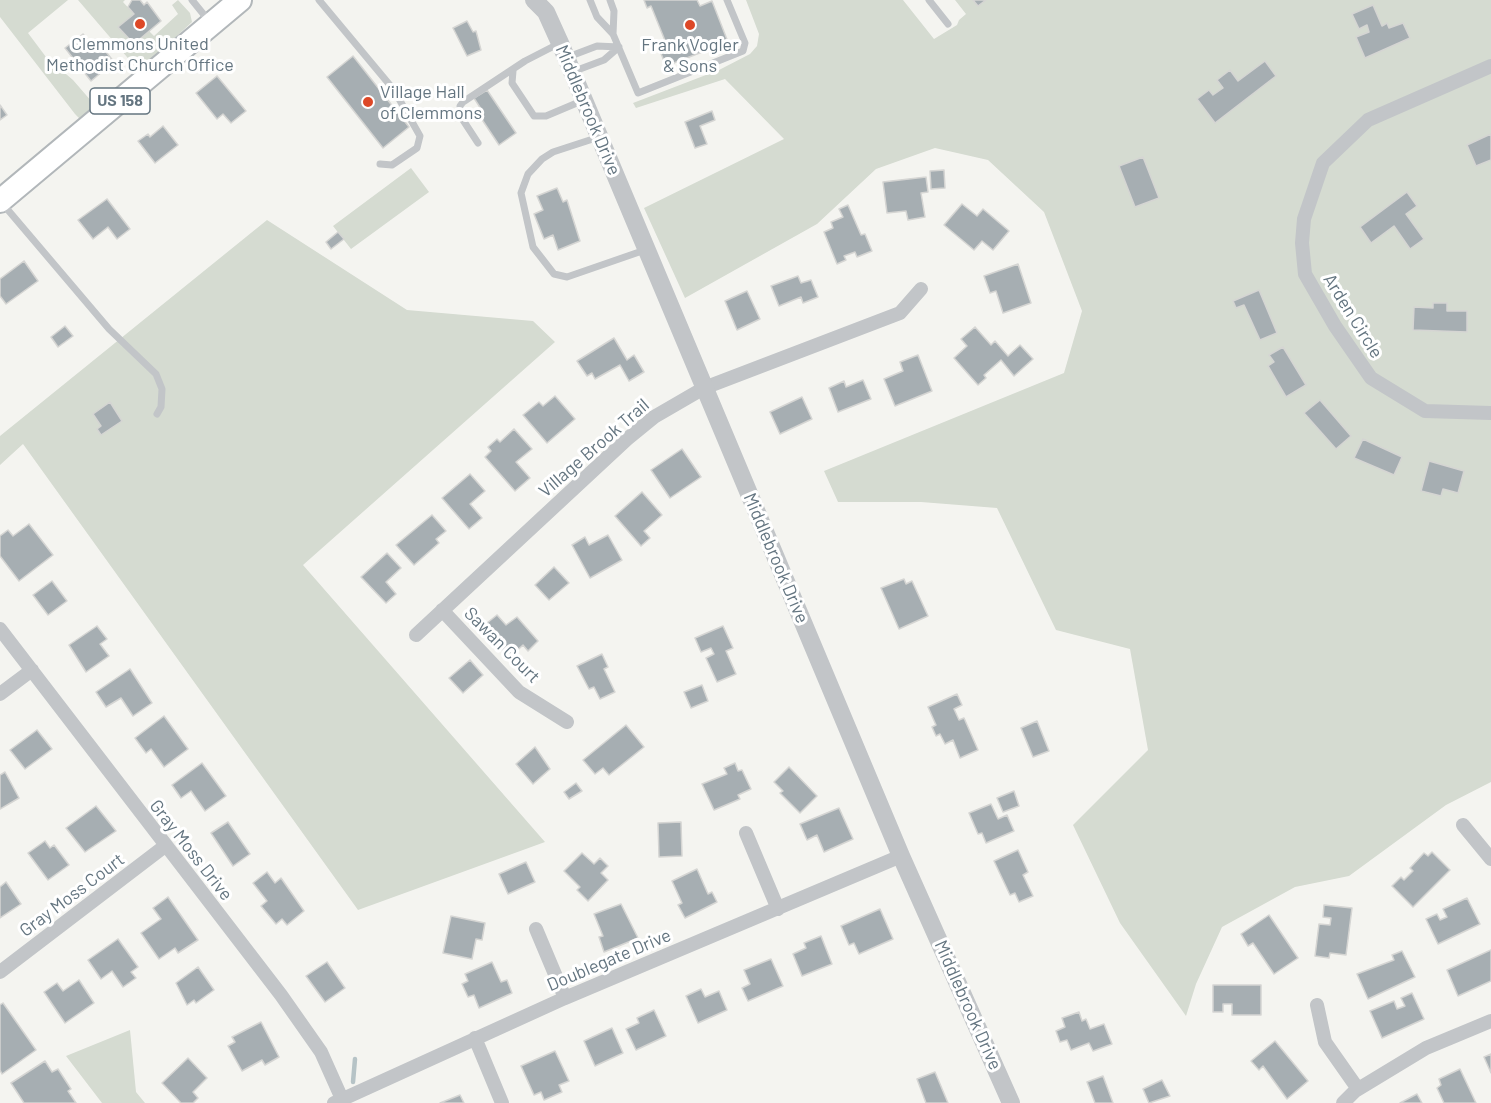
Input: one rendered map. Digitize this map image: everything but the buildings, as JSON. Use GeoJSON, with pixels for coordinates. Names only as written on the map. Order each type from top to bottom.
{"type":"FeatureCollection","features":[{"type":"Feature","properties":{"kind":"main road","name":"US 158"},"geometry":{"type":"LineString","coordinates":[[0,201],[240,0]]}},
{"type":"Feature","properties":{"kind":"street","name":"Middlebrook Drive"},"geometry":{"type":"LineString","coordinates":[[542,4],[901,856],[1011,1103]]}},
{"type":"Feature","properties":{"kind":"street","name":"Arden Circle"},"geometry":{"type":"LineString","coordinates":[[1491,66],[1368,120],[1323,163],[1304,219],[1302,243],[1305,274],[1335,326],[1371,378],[1425,411],[1491,413]]}},
{"type":"Feature","properties":{"kind":"street","name":"Village Brook Trail"},"geometry":{"type":"LineString","coordinates":[[416,635],[627,439],[654,417],[704,388],[900,313],[921,289]]}},
{"type":"Feature","properties":{"kind":"street","name":"Sawan Court"},"geometry":{"type":"LineString","coordinates":[[442,610],[519,692],[567,722]]}},
{"type":"Feature","properties":{"kind":"street","name":"Gray Moss Drive"},"geometry":{"type":"LineString","coordinates":[[0,629],[321,1052],[338,1101]]}},
{"type":"Feature","properties":{"kind":"street"},"geometry":{"type":"LineString","coordinates":[[0,694],[32,670]]}},
{"type":"Feature","properties":{"kind":"street"},"geometry":{"type":"LineString","coordinates":[[1463,825],[1491,859]]}},
{"type":"Feature","properties":{"kind":"street"},"geometry":{"type":"LineString","coordinates":[[746,833],[778,909]]}},
{"type":"Feature","properties":{"kind":"street","name":"Gray Moss Court"},"geometry":{"type":"LineString","coordinates":[[0,972],[165,846]]}},
{"type":"Feature","properties":{"kind":"street","name":"Doublegate Drive"},"geometry":{"type":"LineString","coordinates":[[338,1101],[565,998],[901,856]]}},
{"type":"Feature","properties":{"kind":"street"},"geometry":{"type":"LineString","coordinates":[[536,929],[565,998]]}},
{"type":"Feature","properties":{"kind":"street"},"geometry":{"type":"LineString","coordinates":[[1317,1005],[1325,1042],[1358,1089]]}},
{"type":"Feature","properties":{"kind":"street"},"geometry":{"type":"LineString","coordinates":[[1343,1103],[1358,1089],[1426,1048],[1491,1021]]}},
{"type":"Feature","properties":{"kind":"street"},"geometry":{"type":"LineString","coordinates":[[475,1038],[502,1103]]}},
{"type":"Feature","properties":{"kind":"lane"},"geometry":{"type":"LineString","coordinates":[[192,0],[212,24]]}},
{"type":"Feature","properties":{"kind":"lane"},"geometry":{"type":"LineString","coordinates":[[320,0],[394,90],[420,136],[417,148],[400,160],[392,165],[380,164]]}},
{"type":"Feature","properties":{"kind":"lane"},"geometry":{"type":"LineString","coordinates":[[590,0],[597,17],[613,34],[638,93],[739,55],[743,51],[745,43],[726,0]]}},
{"type":"Feature","properties":{"kind":"lane"},"geometry":{"type":"LineString","coordinates":[[610,0],[614,10],[613,34]]}},
{"type":"Feature","properties":{"kind":"lane"},"geometry":{"type":"LineString","coordinates":[[929,0],[948,24]]}},
{"type":"Feature","properties":{"kind":"lane"},"geometry":{"type":"LineString","coordinates":[[566,58],[597,46],[619,47]]}},
{"type":"Feature","properties":{"kind":"lane"},"geometry":{"type":"LineString","coordinates":[[478,144],[461,117],[460,106],[473,93],[513,71],[525,61],[566,58],[604,60],[619,47]]}},
{"type":"Feature","properties":{"kind":"lane"},"geometry":{"type":"LineString","coordinates":[[513,71],[512,83],[534,116],[540,118],[584,100]]}},
{"type":"Feature","properties":{"kind":"lane"},"geometry":{"type":"LineString","coordinates":[[599,137],[552,152],[528,174],[521,193],[533,247],[554,274],[567,277],[645,250]]}},
{"type":"Feature","properties":{"kind":"lane"},"geometry":{"type":"LineString","coordinates":[[0,201],[109,329],[156,374],[162,389],[161,407],[157,414]]}},
{"type":"Feature","properties":{"kind":"shaded area"},"geometry":{"type":"Polygon","coordinates":[[[0,0],[68,0],[28,33],[46,57],[73,80],[99,110],[80,119],[75,114],[0,17],[0,0]]]}},
{"type":"Feature","properties":{"kind":"shaded area"},"geometry":{"type":"Polygon","coordinates":[[[78,0],[125,0],[123,2],[134,14],[119,27],[134,44],[149,31],[154,36],[178,14],[172,5],[178,0],[190,13],[192,22],[139,71],[78,0]]]}},
{"type":"Feature","properties":{"kind":"shaded area"},"geometry":{"type":"Polygon","coordinates":[[[746,0],[903,0],[934,39],[957,25],[966,14],[955,0],[973,0],[978,6],[986,0],[1491,0],[1491,782],[1446,805],[1349,876],[1295,887],[1222,927],[1196,984],[1186,1016],[1120,923],[1073,825],[1148,750],[1130,649],[1056,630],[997,508],[921,502],[838,502],[824,471],[1064,373],[1082,311],[1044,212],[988,160],[935,148],[876,169],[817,224],[685,298],[644,208],[784,139],[725,79],[636,108],[633,103],[719,70],[750,54],[757,46],[759,34],[746,0]]]}},
{"type":"Feature","properties":{"kind":"shaded area"},"geometry":{"type":"Polygon","coordinates":[[[411,168],[429,192],[351,249],[333,226],[411,168]]]}},
{"type":"Feature","properties":{"kind":"shaded area"},"geometry":{"type":"Polygon","coordinates":[[[267,220],[407,310],[533,321],[555,342],[303,565],[545,842],[358,910],[23,444],[0,465],[0,436],[267,220]]]}},
{"type":"Feature","properties":{"kind":"shaded area"},"geometry":{"type":"Polygon","coordinates":[[[130,1030],[136,1092],[145,1103],[102,1103],[66,1056],[130,1030]]]}},
{"type":"Feature","properties":{"kind":"waterway"},"geometry":{"type":"LineString","coordinates":[[353,1082],[355,1059]]}},
{"type":"Feature","properties":{"kind":"place","name":"Clemmons United Methodist Church Office"},"geometry":{"type":"Point","coordinates":[140,24]}},
{"type":"Feature","properties":{"kind":"place","name":"Frank Vogler & Sons"},"geometry":{"type":"Point","coordinates":[690,25]}},
{"type":"Feature","properties":{"kind":"place","name":"Village Hall of Clemmons"},"geometry":{"type":"Point","coordinates":[368,102]}}]}
